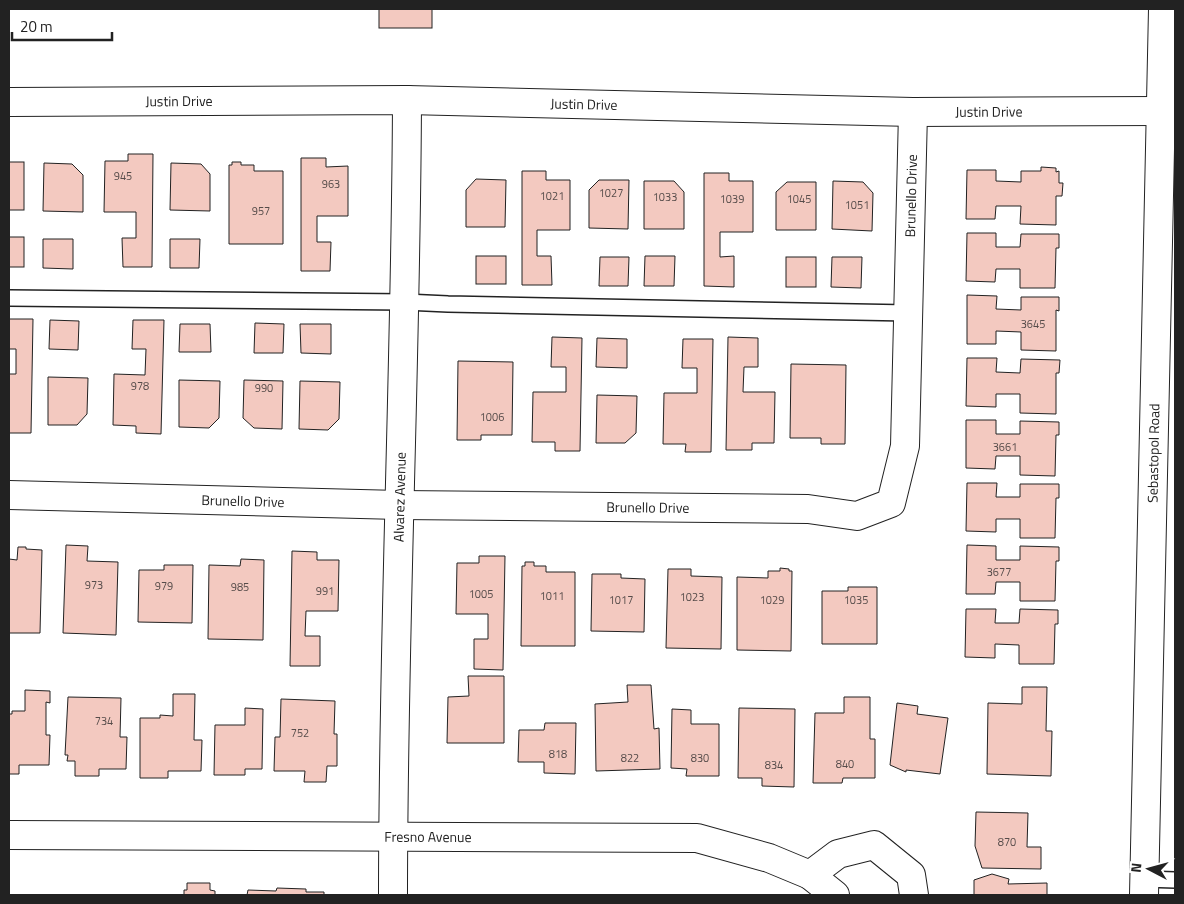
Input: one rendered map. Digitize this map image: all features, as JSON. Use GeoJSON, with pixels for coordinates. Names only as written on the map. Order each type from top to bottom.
{"type":"FeatureCollection","features":[{"type":"Feature","properties":{"kind":"street","name":"Sebastopol Road"},"geometry":{"type":"LineString","coordinates":[[1144,887],[1163,9]]}},
{"type":"Feature","properties":{"kind":"street","name":"Justin Drive"},"geometry":{"type":"LineString","coordinates":[[9,102],[407,100],[913,112],[1160,111]]}},
{"type":"Feature","properties":{"kind":"street","name":"Alvarez Avenue"},"geometry":{"type":"LineString","coordinates":[[393,895],[399,505],[405,302],[407,100]]}},
{"type":"Feature","properties":{"kind":"street","name":"Brunello Drive"},"geometry":{"type":"LineString","coordinates":[[9,495],[399,505],[808,509],[857,516],[892,503],[905,446],[913,112]]}},
{"type":"Feature","properties":{"kind":"street","name":"Fresno Avenue"},"geometry":{"type":"LineString","coordinates":[[9,836],[696,838],[769,858],[810,875],[835,895]]}},
{"type":"Feature","properties":{"kind":"street"},"geometry":{"type":"LineString","coordinates":[[810,875],[838,854],[874,845],[911,875],[914,895]]}},
{"type":"Feature","properties":{"kind":"lane"},"geometry":{"type":"LineString","coordinates":[[9,298],[405,302],[909,313]]}},
{"type":"Feature","properties":{"kind":"lane"},"geometry":{"type":"LineString","coordinates":[[1144,887],[1175,880]]}},
{"type":"Feature","properties":{"kind":"building"},"geometry":{"type":"Polygon","coordinates":[[[379,9],[432,9],[432,28],[379,28],[379,9]]]}},
{"type":"Feature","properties":{"kind":"building"},"geometry":{"type":"Polygon","coordinates":[[[128,154],[153,154],[152,267],[123,267],[122,238],[136,238],[136,212],[104,212],[105,161],[128,161],[128,154]]]}},
{"type":"Feature","properties":{"kind":"building"},"geometry":{"type":"Polygon","coordinates":[[[301,158],[326,158],[326,167],[348,166],[348,216],[317,216],[317,242],[331,242],[330,271],[301,271],[301,158]]]}},
{"type":"Feature","properties":{"kind":"building"},"geometry":{"type":"Polygon","coordinates":[[[9,162],[24,162],[24,210],[9,210],[9,162]]]}},
{"type":"Feature","properties":{"kind":"building"},"geometry":{"type":"Polygon","coordinates":[[[232,162],[241,162],[241,165],[254,165],[254,171],[283,171],[283,244],[229,244],[229,165],[232,165],[232,162]]]}},
{"type":"Feature","properties":{"kind":"building"},"geometry":{"type":"Polygon","coordinates":[[[44,163],[72,164],[83,175],[83,212],[43,211],[44,163]]]}},
{"type":"Feature","properties":{"kind":"building"},"geometry":{"type":"Polygon","coordinates":[[[171,163],[201,164],[210,174],[210,211],[170,210],[171,163]]]}},
{"type":"Feature","properties":{"kind":"building"},"geometry":{"type":"Polygon","coordinates":[[[1041,167],[1056,168],[1056,172],[1059,171],[1059,183],[1063,183],[1062,196],[1056,196],[1056,225],[1020,224],[1021,206],[996,206],[995,219],[966,219],[967,170],[996,170],[996,181],[1021,182],[1021,171],[1041,171],[1041,167]]]}},
{"type":"Feature","properties":{"kind":"building"},"geometry":{"type":"Polygon","coordinates":[[[522,171],[546,171],[546,180],[570,180],[570,230],[537,230],[537,256],[551,256],[552,285],[522,285],[522,171]]]}},
{"type":"Feature","properties":{"kind":"building"},"geometry":{"type":"Polygon","coordinates":[[[704,173],[729,173],[729,181],[753,181],[753,232],[720,232],[720,257],[734,256],[734,287],[704,286],[704,173]]]}},
{"type":"Feature","properties":{"kind":"building"},"geometry":{"type":"Polygon","coordinates":[[[476,179],[506,180],[505,227],[466,227],[466,190],[476,179]]]}},
{"type":"Feature","properties":{"kind":"building"},"geometry":{"type":"Polygon","coordinates":[[[599,180],[629,180],[628,229],[589,228],[589,190],[599,180]]]}},
{"type":"Feature","properties":{"kind":"building"},"geometry":{"type":"Polygon","coordinates":[[[644,181],[674,181],[684,192],[684,229],[644,229],[644,181]]]}},
{"type":"Feature","properties":{"kind":"building"},"geometry":{"type":"Polygon","coordinates":[[[833,181],[863,182],[873,193],[872,231],[832,229],[833,181]]]}},
{"type":"Feature","properties":{"kind":"building"},"geometry":{"type":"Polygon","coordinates":[[[787,182],[816,182],[816,230],[776,230],[776,192],[787,182]]]}},
{"type":"Feature","properties":{"kind":"building"},"geometry":{"type":"Polygon","coordinates":[[[967,233],[996,233],[996,247],[1020,247],[1021,234],[1059,234],[1059,248],[1056,248],[1055,288],[1020,288],[1020,269],[996,269],[995,282],[966,281],[967,233]]]}},
{"type":"Feature","properties":{"kind":"building"},"geometry":{"type":"Polygon","coordinates":[[[9,237],[24,237],[24,267],[9,267],[9,237]]]}},
{"type":"Feature","properties":{"kind":"building"},"geometry":{"type":"Polygon","coordinates":[[[43,239],[73,239],[73,269],[43,268],[43,239]]]}},
{"type":"Feature","properties":{"kind":"building"},"geometry":{"type":"Polygon","coordinates":[[[170,239],[200,239],[199,268],[170,268],[170,239]]]}},
{"type":"Feature","properties":{"kind":"building"},"geometry":{"type":"Polygon","coordinates":[[[476,256],[506,256],[506,284],[476,284],[476,256]]]}},
{"type":"Feature","properties":{"kind":"building"},"geometry":{"type":"Polygon","coordinates":[[[645,256],[675,256],[674,286],[644,286],[645,256]]]}},
{"type":"Feature","properties":{"kind":"building"},"geometry":{"type":"Polygon","coordinates":[[[600,257],[629,257],[628,286],[599,286],[600,257]]]}},
{"type":"Feature","properties":{"kind":"building"},"geometry":{"type":"Polygon","coordinates":[[[786,257],[816,257],[816,287],[786,287],[786,257]]]}},
{"type":"Feature","properties":{"kind":"building"},"geometry":{"type":"Polygon","coordinates":[[[832,257],[862,257],[861,288],[831,287],[832,257]]]}},
{"type":"Feature","properties":{"kind":"building"},"geometry":{"type":"Polygon","coordinates":[[[967,295],[997,296],[996,309],[1021,310],[1021,297],[1059,297],[1059,311],[1056,310],[1056,351],[1021,350],[1021,332],[996,331],[996,344],[967,344],[967,295]]]}},
{"type":"Feature","properties":{"kind":"building"},"geometry":{"type":"Polygon","coordinates":[[[9,319],[33,319],[31,433],[9,433],[9,374],[16,374],[16,349],[9,349],[9,319]]]}},
{"type":"Feature","properties":{"kind":"building"},"geometry":{"type":"Polygon","coordinates":[[[50,320],[79,321],[78,350],[49,349],[50,320]]]}},
{"type":"Feature","properties":{"kind":"building"},"geometry":{"type":"Polygon","coordinates":[[[133,320],[164,320],[161,434],[136,433],[136,426],[113,425],[114,374],[145,375],[146,349],[132,349],[133,320]]]}},
{"type":"Feature","properties":{"kind":"building"},"geometry":{"type":"Polygon","coordinates":[[[255,323],[284,324],[283,353],[254,353],[255,323]]]}},
{"type":"Feature","properties":{"kind":"building"},"geometry":{"type":"Polygon","coordinates":[[[180,324],[210,324],[211,352],[179,352],[180,324]]]}},
{"type":"Feature","properties":{"kind":"building"},"geometry":{"type":"Polygon","coordinates":[[[300,324],[331,324],[331,354],[301,353],[300,324]]]}},
{"type":"Feature","properties":{"kind":"building"},"geometry":{"type":"Polygon","coordinates":[[[552,337],[582,338],[580,451],[555,451],[555,442],[532,442],[533,392],[566,392],[566,367],[551,367],[552,337]]]}},
{"type":"Feature","properties":{"kind":"building"},"geometry":{"type":"Polygon","coordinates":[[[728,337],[758,338],[758,367],[744,367],[743,392],[775,392],[774,443],[752,443],[752,450],[726,450],[728,337]]]}},
{"type":"Feature","properties":{"kind":"building"},"geometry":{"type":"Polygon","coordinates":[[[597,338],[627,339],[627,368],[596,367],[597,338]]]}},
{"type":"Feature","properties":{"kind":"building"},"geometry":{"type":"Polygon","coordinates":[[[683,339],[713,339],[711,452],[685,452],[686,444],[663,444],[664,393],[697,393],[697,368],[682,368],[683,339]]]}},
{"type":"Feature","properties":{"kind":"building"},"geometry":{"type":"Polygon","coordinates":[[[967,358],[997,358],[996,372],[1020,373],[1021,359],[1060,360],[1059,373],[1056,373],[1056,414],[1020,413],[1020,394],[996,394],[996,407],[966,406],[967,358]]]}},
{"type":"Feature","properties":{"kind":"building"},"geometry":{"type":"Polygon","coordinates":[[[458,361],[513,362],[512,435],[481,435],[481,440],[457,440],[458,361]]]}},
{"type":"Feature","properties":{"kind":"building"},"geometry":{"type":"Polygon","coordinates":[[[791,364],[846,365],[845,444],[821,444],[821,438],[790,438],[791,364]]]}},
{"type":"Feature","properties":{"kind":"building"},"geometry":{"type":"Polygon","coordinates":[[[48,377],[88,378],[87,414],[77,425],[48,425],[48,377]]]}},
{"type":"Feature","properties":{"kind":"building"},"geometry":{"type":"Polygon","coordinates":[[[179,380],[220,381],[219,418],[209,428],[179,427],[179,380]]]}},
{"type":"Feature","properties":{"kind":"building"},"geometry":{"type":"Polygon","coordinates":[[[244,380],[283,381],[282,429],[254,428],[243,418],[244,380]]]}},
{"type":"Feature","properties":{"kind":"building"},"geometry":{"type":"Polygon","coordinates":[[[300,381],[340,382],[339,419],[328,430],[299,429],[300,381]]]}},
{"type":"Feature","properties":{"kind":"building"},"geometry":{"type":"Polygon","coordinates":[[[597,395],[637,396],[636,433],[625,443],[596,443],[597,395]]]}},
{"type":"Feature","properties":{"kind":"building"},"geometry":{"type":"Polygon","coordinates":[[[966,420],[996,420],[996,434],[1020,434],[1020,421],[1059,422],[1059,435],[1056,435],[1055,476],[1020,475],[1020,456],[996,456],[995,469],[966,468],[966,420]]]}},
{"type":"Feature","properties":{"kind":"building"},"geometry":{"type":"Polygon","coordinates":[[[967,483],[997,483],[996,497],[1020,497],[1020,484],[1059,484],[1059,498],[1056,498],[1055,538],[1020,538],[1020,519],[996,519],[996,532],[966,531],[967,483]]]}},
{"type":"Feature","properties":{"kind":"building"},"geometry":{"type":"Polygon","coordinates":[[[66,545],[88,546],[87,561],[118,562],[116,635],[63,633],[66,545]]]}},
{"type":"Feature","properties":{"kind":"building"},"geometry":{"type":"Polygon","coordinates":[[[967,545],[996,546],[996,560],[1020,560],[1020,546],[1059,547],[1059,561],[1056,561],[1055,601],[1020,601],[1020,582],[996,582],[995,594],[966,594],[967,545]]]}},
{"type":"Feature","properties":{"kind":"building"},"geometry":{"type":"Polygon","coordinates":[[[18,547],[42,550],[40,633],[9,633],[9,559],[17,560],[18,547]]]}},
{"type":"Feature","properties":{"kind":"building"},"geometry":{"type":"Polygon","coordinates":[[[292,551],[317,552],[317,560],[339,560],[338,611],[306,611],[305,636],[320,636],[320,666],[290,666],[292,551]]]}},
{"type":"Feature","properties":{"kind":"building"},"geometry":{"type":"Polygon","coordinates":[[[479,556],[505,556],[503,670],[474,669],[474,639],[488,639],[488,614],[456,614],[457,563],[479,563],[479,556]]]}},
{"type":"Feature","properties":{"kind":"building"},"geometry":{"type":"Polygon","coordinates":[[[241,559],[264,560],[263,640],[208,639],[209,565],[240,566],[241,559]]]}},
{"type":"Feature","properties":{"kind":"building"},"geometry":{"type":"Polygon","coordinates":[[[525,562],[534,562],[534,566],[546,566],[546,572],[575,572],[575,646],[521,646],[522,566],[525,566],[525,562]]]}},
{"type":"Feature","properties":{"kind":"building"},"geometry":{"type":"Polygon","coordinates":[[[164,565],[193,565],[192,623],[138,622],[139,570],[164,570],[164,565]]]}},
{"type":"Feature","properties":{"kind":"building"},"geometry":{"type":"Polygon","coordinates":[[[780,568],[792,571],[791,651],[737,650],[737,577],[768,578],[768,571],[780,571],[780,568]]]}},
{"type":"Feature","properties":{"kind":"building"},"geometry":{"type":"Polygon","coordinates":[[[668,569],[691,569],[691,576],[722,577],[721,649],[666,648],[668,569]]]}},
{"type":"Feature","properties":{"kind":"building"},"geometry":{"type":"Polygon","coordinates":[[[592,574],[621,574],[621,578],[645,579],[644,632],[591,631],[592,574]]]}},
{"type":"Feature","properties":{"kind":"building"},"geometry":{"type":"Polygon","coordinates":[[[848,587],[877,587],[877,644],[822,644],[822,591],[848,591],[848,587]]]}},
{"type":"Feature","properties":{"kind":"building"},"geometry":{"type":"Polygon","coordinates":[[[966,609],[996,609],[995,623],[1019,623],[1020,609],[1058,610],[1058,624],[1055,624],[1054,664],[1019,664],[1019,645],[995,644],[995,658],[965,657],[966,609]]]}},
{"type":"Feature","properties":{"kind":"building"},"geometry":{"type":"Polygon","coordinates":[[[468,676],[504,676],[504,743],[447,743],[448,697],[469,696],[468,676]]]}},
{"type":"Feature","properties":{"kind":"building"},"geometry":{"type":"Polygon","coordinates":[[[627,685],[651,685],[654,729],[659,728],[660,769],[596,771],[595,704],[628,702],[627,685]]]}},
{"type":"Feature","properties":{"kind":"building"},"geometry":{"type":"Polygon","coordinates":[[[1022,687],[1047,687],[1046,731],[1052,731],[1051,776],[987,774],[988,703],[1022,704],[1022,687]]]}},
{"type":"Feature","properties":{"kind":"building"},"geometry":{"type":"Polygon","coordinates":[[[25,690],[50,691],[50,703],[46,702],[46,735],[50,735],[49,765],[19,765],[19,774],[9,774],[9,714],[12,714],[12,711],[25,711],[25,690]]]}},
{"type":"Feature","properties":{"kind":"building"},"geometry":{"type":"Polygon","coordinates":[[[173,694],[195,694],[194,740],[202,740],[201,771],[168,771],[168,778],[140,778],[140,718],[160,718],[160,715],[173,716],[173,694]]]}},
{"type":"Feature","properties":{"kind":"building"},"geometry":{"type":"Polygon","coordinates":[[[68,697],[121,698],[120,737],[127,737],[126,769],[99,769],[99,776],[75,776],[75,761],[67,761],[68,755],[65,755],[68,697]]]}},
{"type":"Feature","properties":{"kind":"building"},"geometry":{"type":"Polygon","coordinates":[[[844,697],[870,697],[870,739],[875,739],[875,778],[843,778],[842,783],[813,783],[815,713],[844,713],[844,697]]]}},
{"type":"Feature","properties":{"kind":"building"},"geometry":{"type":"Polygon","coordinates":[[[281,699],[335,701],[334,734],[337,734],[337,766],[327,766],[326,782],[304,782],[305,771],[274,771],[275,737],[280,737],[281,699]]]}},
{"type":"Feature","properties":{"kind":"building"},"geometry":{"type":"Polygon","coordinates":[[[897,703],[918,706],[917,714],[948,718],[940,774],[906,770],[906,772],[890,765],[897,703]]]}},
{"type":"Feature","properties":{"kind":"building"},"geometry":{"type":"Polygon","coordinates":[[[245,708],[263,709],[262,769],[245,769],[245,775],[214,775],[215,725],[245,725],[245,708]]]}},
{"type":"Feature","properties":{"kind":"building"},"geometry":{"type":"Polygon","coordinates":[[[739,708],[795,709],[794,787],[762,786],[762,778],[738,778],[739,708]]]}},
{"type":"Feature","properties":{"kind":"building"},"geometry":{"type":"Polygon","coordinates":[[[672,709],[691,710],[691,724],[719,724],[719,776],[686,776],[687,769],[671,768],[672,709]]]}},
{"type":"Feature","properties":{"kind":"building"},"geometry":{"type":"Polygon","coordinates":[[[545,723],[576,723],[575,774],[544,773],[544,762],[518,762],[519,730],[544,730],[545,723]]]}},
{"type":"Feature","properties":{"kind":"building"},"geometry":{"type":"Polygon","coordinates":[[[976,812],[1028,813],[1027,847],[1041,847],[1041,869],[982,868],[975,846],[976,812]]]}},
{"type":"Feature","properties":{"kind":"building"},"geometry":{"type":"Polygon","coordinates":[[[992,874],[1009,879],[1008,884],[1047,883],[1047,895],[974,895],[974,880],[992,874]]]}},
{"type":"Feature","properties":{"kind":"building"},"geometry":{"type":"Polygon","coordinates":[[[187,883],[210,883],[210,890],[215,891],[215,895],[184,895],[184,890],[187,890],[187,883]]]}},
{"type":"Feature","properties":{"kind":"building"},"geometry":{"type":"Polygon","coordinates":[[[277,888],[306,889],[306,892],[324,892],[324,895],[247,895],[248,890],[276,891],[277,888]]]}}]}
